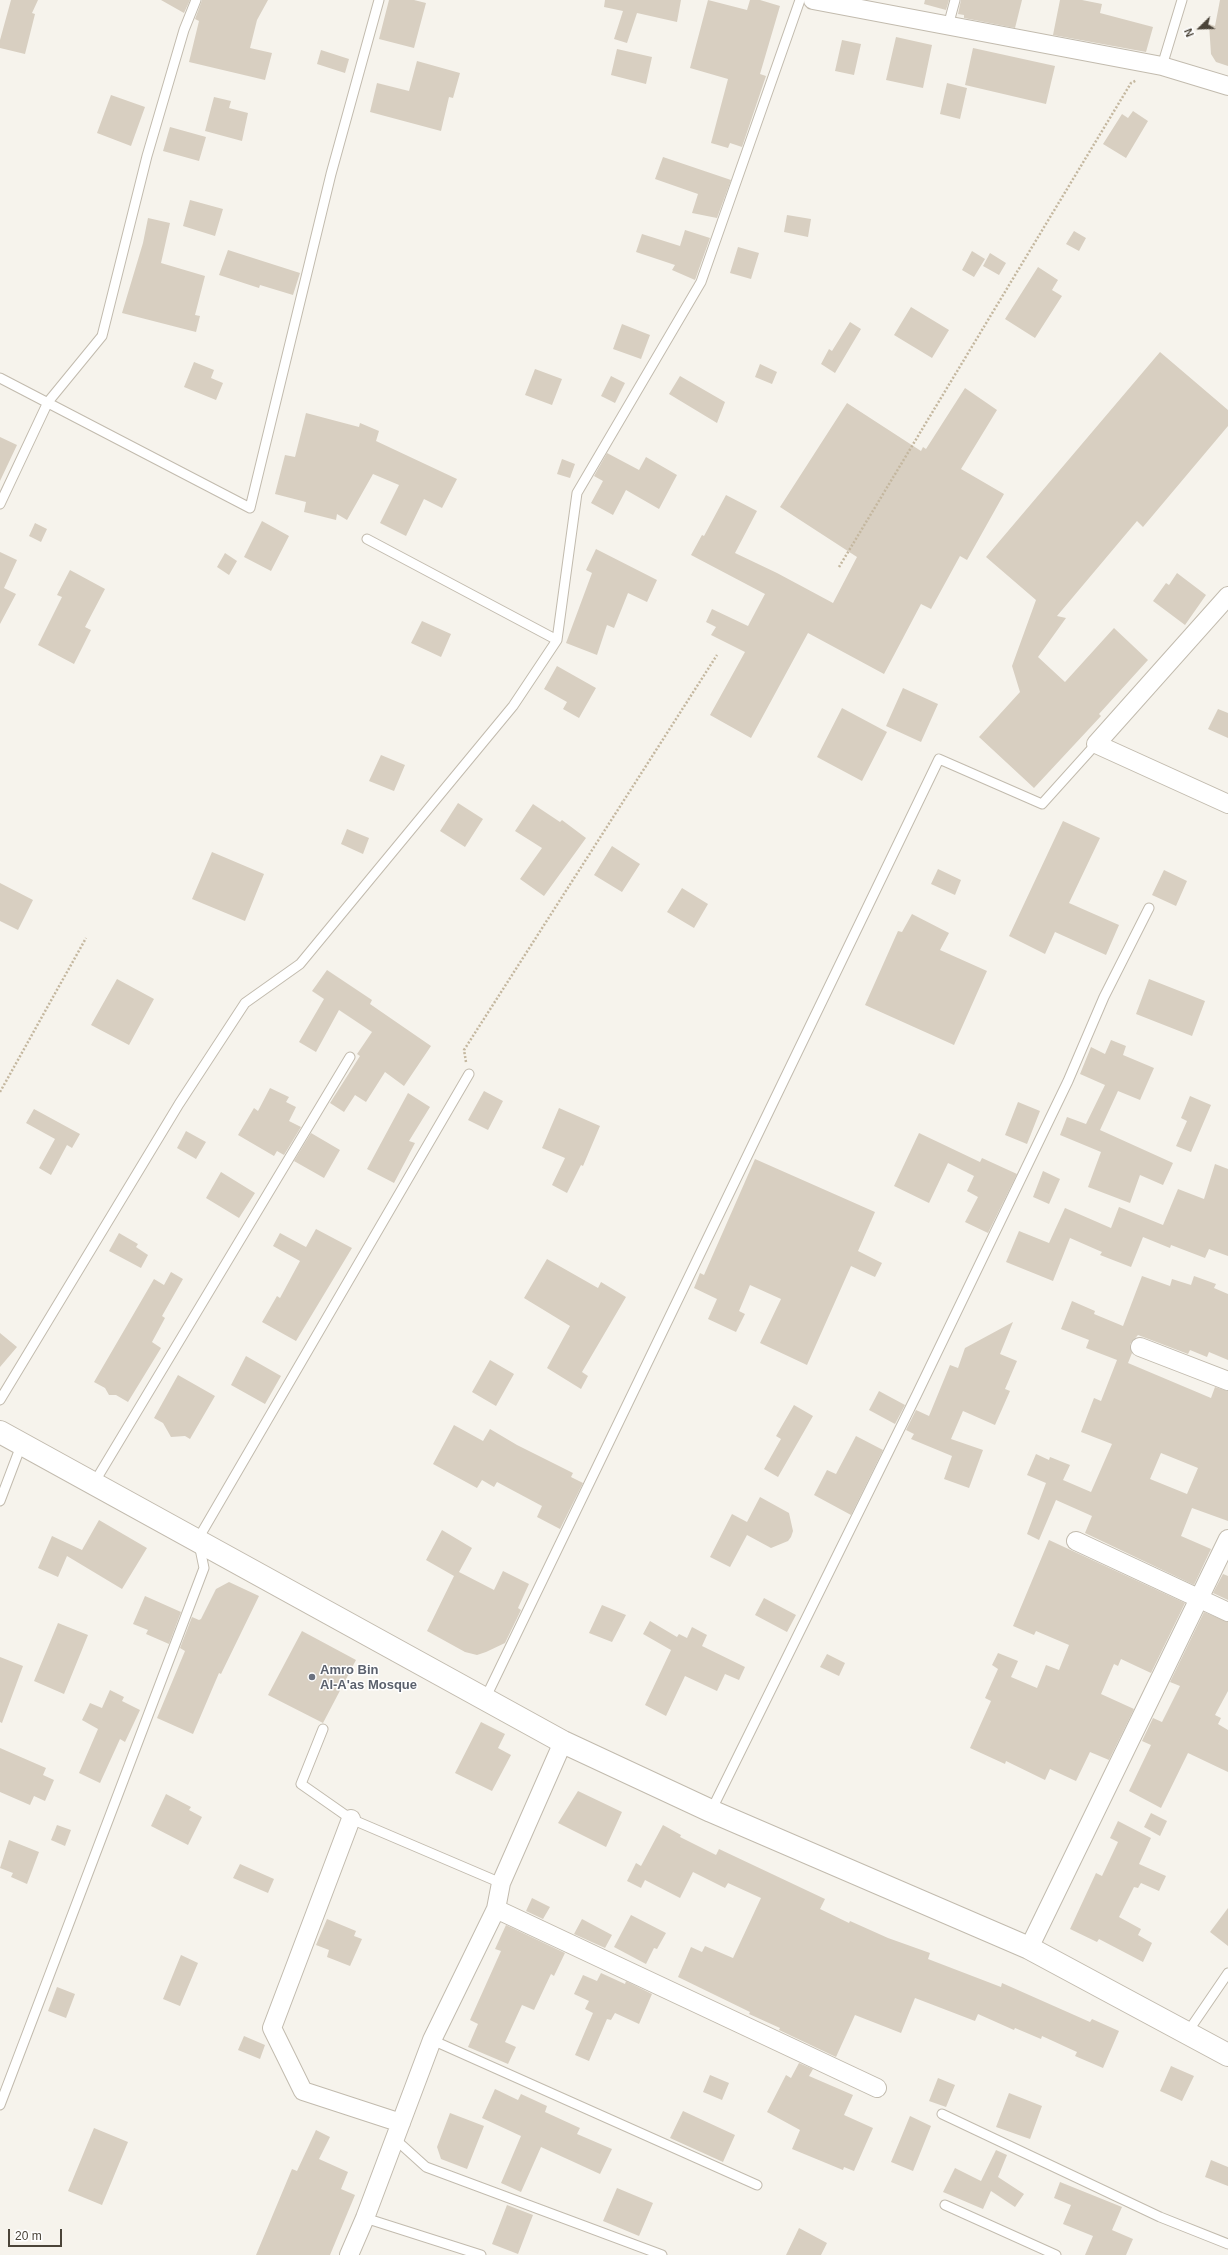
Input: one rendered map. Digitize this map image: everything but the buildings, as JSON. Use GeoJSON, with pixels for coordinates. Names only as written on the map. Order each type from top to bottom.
{"type":"FeatureCollection","features":[{"type":"Feature","properties":{"kind":"street"},"geometry":{"type":"LineString","coordinates":[[813,0],[832,2],[948,26],[1162,66],[1228,86]]}},
{"type":"Feature","properties":{"kind":"street"},"geometry":{"type":"LineString","coordinates":[[1228,596],[1096,744],[1228,804]]}},
{"type":"Feature","properties":{"kind":"street"},"geometry":{"type":"LineString","coordinates":[[1140,1346],[1228,1381]]}},
{"type":"Feature","properties":{"kind":"street"},"geometry":{"type":"LineString","coordinates":[[0,1432],[198,1539],[563,1742],[711,1811],[1029,1948],[1228,2055]]}},
{"type":"Feature","properties":{"kind":"street"},"geometry":{"type":"LineString","coordinates":[[1029,1948],[1228,1539]]}},
{"type":"Feature","properties":{"kind":"street"},"geometry":{"type":"LineString","coordinates":[[1076,1541],[1228,1612]]}},
{"type":"Feature","properties":{"kind":"street"},"geometry":{"type":"LineString","coordinates":[[349,2255],[366,2218],[432,2040],[496,1909],[501,1883],[563,1742]]}},
{"type":"Feature","properties":{"kind":"street"},"geometry":{"type":"LineString","coordinates":[[352,1819],[272,2028],[303,2091],[398,2131]]}},
{"type":"Feature","properties":{"kind":"street"},"geometry":{"type":"LineString","coordinates":[[496,1909],[877,2088]]}},
{"type":"Feature","properties":{"kind":"lane"},"geometry":{"type":"LineString","coordinates":[[0,504],[48,402],[102,336],[147,156],[184,30],[196,0]]}},
{"type":"Feature","properties":{"kind":"lane"},"geometry":{"type":"LineString","coordinates":[[0,378],[250,508],[331,174],[379,0]]}},
{"type":"Feature","properties":{"kind":"lane"},"geometry":{"type":"LineString","coordinates":[[0,1400],[179,1104],[245,1003],[300,964],[513,706],[557,640],[577,493],[701,282],[800,0]]}},
{"type":"Feature","properties":{"kind":"lane"},"geometry":{"type":"LineString","coordinates":[[948,26],[955,0]]}},
{"type":"Feature","properties":{"kind":"lane"},"geometry":{"type":"LineString","coordinates":[[1162,66],[1182,0]]}},
{"type":"Feature","properties":{"kind":"lane"},"geometry":{"type":"LineString","coordinates":[[367,539],[557,640]]}},
{"type":"Feature","properties":{"kind":"lane"},"geometry":{"type":"LineString","coordinates":[[486,1699],[938,760],[1042,804],[1096,744]]}},
{"type":"Feature","properties":{"kind":"lane"},"geometry":{"type":"LineString","coordinates":[[711,1811],[917,1394],[1068,1081],[1104,997],[1149,908]]}},
{"type":"Feature","properties":{"kind":"lane"},"geometry":{"type":"LineString","coordinates":[[94,1482],[350,1057]]}},
{"type":"Feature","properties":{"kind":"lane"},"geometry":{"type":"LineString","coordinates":[[0,2105],[204,1568],[198,1539],[469,1074]]}},
{"type":"Feature","properties":{"kind":"lane"},"geometry":{"type":"LineString","coordinates":[[0,1501],[22,1443]]}},
{"type":"Feature","properties":{"kind":"lane"},"geometry":{"type":"LineString","coordinates":[[323,1729],[301,1784],[352,1819],[501,1883]]}},
{"type":"Feature","properties":{"kind":"lane"},"geometry":{"type":"LineString","coordinates":[[1187,2033],[1228,1973]]}},
{"type":"Feature","properties":{"kind":"lane"},"geometry":{"type":"LineString","coordinates":[[432,2040],[756,2184]]}},
{"type":"Feature","properties":{"kind":"lane"},"geometry":{"type":"LineString","coordinates":[[942,2114],[1160,2217],[1228,2244]]}},
{"type":"Feature","properties":{"kind":"lane"},"geometry":{"type":"LineString","coordinates":[[398,2131],[426,2167],[662,2255]]}},
{"type":"Feature","properties":{"kind":"lane"},"geometry":{"type":"LineString","coordinates":[[945,2205],[1056,2255]]}},
{"type":"Feature","properties":{"kind":"lane"},"geometry":{"type":"LineString","coordinates":[[366,2218],[481,2255]]}},
{"type":"Feature","properties":{"kind":"path"},"geometry":{"type":"LineString","coordinates":[[839,567],[1131,83],[1162,66]]}},
{"type":"Feature","properties":{"kind":"path"},"geometry":{"type":"LineString","coordinates":[[469,1074],[464,1050],[717,655]]}},
{"type":"Feature","properties":{"kind":"path"},"geometry":{"type":"LineString","coordinates":[[0,1092],[86,938]]}},
{"type":"Feature","properties":{"kind":"place","name":"Amro Bin Al-A'as Mosque"},"geometry":{"type":"Point","coordinates":[312,1677]}}]}
